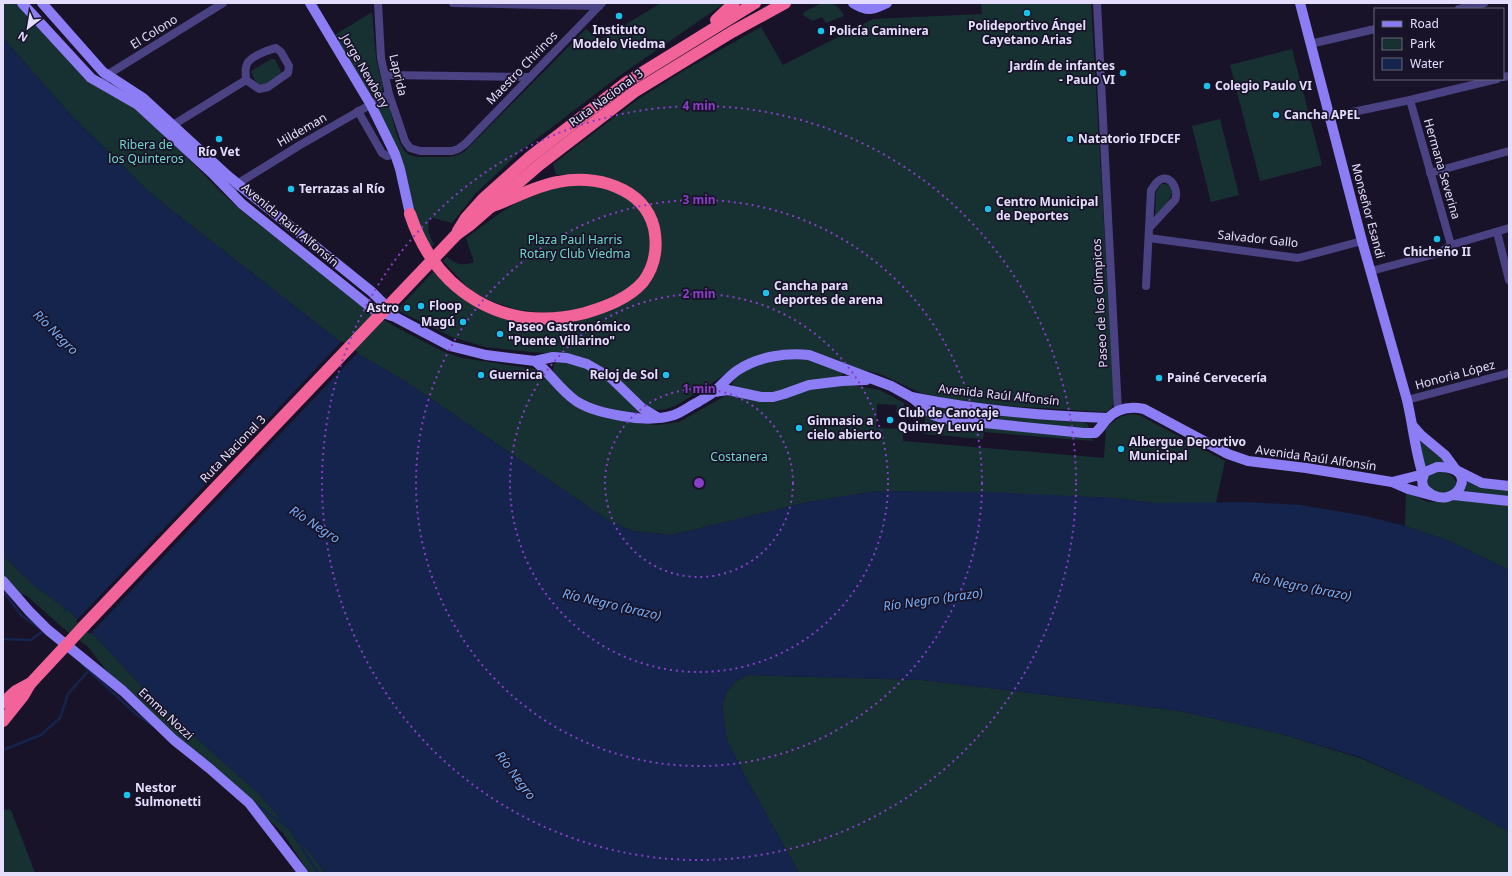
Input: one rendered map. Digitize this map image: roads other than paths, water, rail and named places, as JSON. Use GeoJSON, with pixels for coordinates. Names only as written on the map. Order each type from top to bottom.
{"type":"FeatureCollection","features":[{"type":"Feature","properties":{"kind":"highway"},"geometry":{"type":"LineString","coordinates":[[696,38],[734,3]]}},
{"type":"Feature","properties":{"kind":"highway","name":"Ruta Nacional 3"},"geometry":{"type":"LineString","coordinates":[[457,234],[466,218],[483,199],[530,157],[627,82],[696,38],[755,3]]}},
{"type":"Feature","properties":{"kind":"highway","name":"Ruta Nacional 3"},"geometry":{"type":"LineString","coordinates":[[30,684],[457,234],[471,224],[539,165],[634,92],[732,32],[785,3]]}},
{"type":"Feature","properties":{"kind":"highway"},"geometry":{"type":"LineString","coordinates":[[410,214],[423,245],[435,263],[462,292],[480,303],[512,316],[552,318],[576,315],[599,309],[628,294],[642,283],[649,273],[656,254],[656,236],[647,211],[632,196],[609,184],[590,180],[558,182],[530,190],[490,208]]}},
{"type":"Feature","properties":{"kind":"highway"},"geometry":{"type":"LineString","coordinates":[[3,703],[16,691],[30,684]]}},
{"type":"Feature","properties":{"kind":"highway"},"geometry":{"type":"LineString","coordinates":[[3,721],[23,696],[30,684]]}},
{"type":"Feature","properties":{"kind":"main road","name":"Avenida Raúl Alfonsín"},"geometry":{"type":"LineString","coordinates":[[22,3],[91,78],[105,79]]}},
{"type":"Feature","properties":{"kind":"main road","name":"Avenida Raúl Alfonsín"},"geometry":{"type":"LineString","coordinates":[[42,3],[105,79],[170,128],[237,184],[372,292],[384,304],[388,314]]}},
{"type":"Feature","properties":{"kind":"main road","name":"Jorge Newbery"},"geometry":{"type":"LineString","coordinates":[[310,3],[371,105],[395,154],[400,169],[410,214]]}},
{"type":"Feature","properties":{"kind":"main road"},"geometry":{"type":"LineString","coordinates":[[853,3],[868,10],[887,3]]}},
{"type":"Feature","properties":{"kind":"main road","name":"Monseñor Esandi"},"geometry":{"type":"LineString","coordinates":[[1300,3],[1362,242],[1407,400],[1413,426],[1414,440],[1423,476]]}},
{"type":"Feature","properties":{"kind":"main road","name":"Avenida Raúl Alfonsín"},"geometry":{"type":"LineString","coordinates":[[170,128],[242,204],[374,310],[388,314],[450,346],[486,355],[535,361],[553,357],[567,358],[587,364],[611,378],[642,408],[657,417]]}},
{"type":"Feature","properties":{"kind":"main road","name":"Avenida Raúl Alfonsín"},"geometry":{"type":"LineString","coordinates":[[535,361],[545,368],[564,392],[577,402],[589,408],[637,418],[666,417],[680,412],[714,392],[738,370],[762,359],[791,354],[809,355],[891,386],[911,397],[933,415],[945,419],[1094,433],[1108,418],[1118,411],[1134,407],[1144,409],[1228,454],[1248,461],[1306,468],[1392,482],[1408,489],[1434,496],[1442,497],[1453,495],[1509,501]]}},
{"type":"Feature","properties":{"kind":"main road","name":"Avenida Raúl Alfonsín"},"geometry":{"type":"LineString","coordinates":[[714,392],[728,390],[761,397],[773,397],[809,385],[842,381],[872,380]]}},
{"type":"Feature","properties":{"kind":"main road","name":"Avenida Raúl Alfonsín"},"geometry":{"type":"LineString","coordinates":[[911,397],[935,402],[1023,412],[1108,418]]}},
{"type":"Feature","properties":{"kind":"main road"},"geometry":{"type":"LineString","coordinates":[[1413,426],[1421,436],[1445,455],[1457,471],[1462,480],[1459,490],[1453,495]]}},
{"type":"Feature","properties":{"kind":"main road","name":"Avenida Raúl Alfonsín"},"geometry":{"type":"LineString","coordinates":[[1392,482],[1416,476],[1423,476],[1429,470],[1437,467],[1450,467],[1482,483],[1509,486]]}},
{"type":"Feature","properties":{"kind":"main road"},"geometry":{"type":"LineString","coordinates":[[1423,476],[1422,484],[1424,489],[1434,496]]}},
{"type":"Feature","properties":{"kind":"main road","name":"Emma Nozzi"},"geometry":{"type":"LineString","coordinates":[[3,581],[29,612],[48,630],[123,691],[174,740],[249,802],[303,873]]}},
{"type":"Feature","properties":{"kind":"street","name":"El Colono"},"geometry":{"type":"LineString","coordinates":[[105,79],[222,3]]}},
{"type":"Feature","properties":{"kind":"street","name":"Laprida"},"geometry":{"type":"LineString","coordinates":[[378,3],[380,58],[405,141],[410,148]]}},
{"type":"Feature","properties":{"kind":"street"},"geometry":{"type":"LineString","coordinates":[[453,3],[600,5]]}},
{"type":"Feature","properties":{"kind":"street","name":"Paseo de los Olímpicos"},"geometry":{"type":"LineString","coordinates":[[1097,3],[1118,411]]}},
{"type":"Feature","properties":{"kind":"street"},"geometry":{"type":"LineString","coordinates":[[1463,8],[1484,3]]}},
{"type":"Feature","properties":{"kind":"street","name":"Maestro Chirinos"},"geometry":{"type":"LineString","coordinates":[[410,148],[420,151],[452,151],[465,144],[600,5]]}},
{"type":"Feature","properties":{"kind":"street"},"geometry":{"type":"LineString","coordinates":[[1310,44],[1374,29]]}},
{"type":"Feature","properties":{"kind":"street"},"geometry":{"type":"LineString","coordinates":[[276,48],[281,52],[289,66],[288,73],[268,87],[259,89],[246,80],[246,66],[249,61],[266,50],[276,48]]}},
{"type":"Feature","properties":{"kind":"street"},"geometry":{"type":"LineString","coordinates":[[385,75],[530,77]]}},
{"type":"Feature","properties":{"kind":"street"},"geometry":{"type":"LineString","coordinates":[[170,128],[246,80]]}},
{"type":"Feature","properties":{"kind":"street"},"geometry":{"type":"LineString","coordinates":[[1329,117],[1410,100],[1493,80]]}},
{"type":"Feature","properties":{"kind":"street","name":"Hildeman"},"geometry":{"type":"LineString","coordinates":[[231,193],[237,184],[300,145],[390,94]]}},
{"type":"Feature","properties":{"kind":"street","name":"Hermana Severina"},"geometry":{"type":"LineString","coordinates":[[1410,100],[1451,245]]}},
{"type":"Feature","properties":{"kind":"street"},"geometry":{"type":"LineString","coordinates":[[358,112],[382,154],[387,156],[395,154]]}},
{"type":"Feature","properties":{"kind":"street"},"geometry":{"type":"LineString","coordinates":[[1430,172],[1509,151]]}},
{"type":"Feature","properties":{"kind":"street"},"geometry":{"type":"LineString","coordinates":[[1146,286],[1149,238],[1149,228],[1151,190],[1157,181],[1164,179],[1171,181],[1175,186],[1177,196],[1149,228]]}},
{"type":"Feature","properties":{"kind":"street"},"geometry":{"type":"LineString","coordinates":[[1371,271],[1439,253],[1451,245],[1509,228]]}},
{"type":"Feature","properties":{"kind":"street"},"geometry":{"type":"LineString","coordinates":[[1497,232],[1509,280]]}},
{"type":"Feature","properties":{"kind":"street","name":"Salvador Gallo"},"geometry":{"type":"LineString","coordinates":[[1149,238],[1298,258],[1362,242]]}},
{"type":"Feature","properties":{"kind":"street","name":"Honoria López"},"geometry":{"type":"LineString","coordinates":[[1407,400],[1509,373]]}},
{"type":"Feature","properties":{"kind":"water"},"geometry":{"type":"Polygon","coordinates":[[[3,38],[70,114],[148,191],[169,208],[348,348],[408,383],[609,521],[633,531],[672,535],[808,502],[877,491],[990,492],[1116,498],[1154,503],[1247,502],[1301,505],[1366,516],[1405,526],[1449,541],[1509,570],[1509,832],[1419,784],[1360,757],[1278,733],[1180,711],[922,680],[748,675],[735,682],[727,691],[722,706],[727,740],[746,778],[799,873],[325,873],[310,853],[259,794],[157,703],[98,639],[67,609],[36,587],[3,556],[3,38]]]}},
{"type":"Feature","properties":{"kind":"waterway"},"geometry":{"type":"LineString","coordinates":[[3,591],[21,615],[42,630]]}},
{"type":"Feature","properties":{"kind":"waterway"},"geometry":{"type":"LineString","coordinates":[[3,639],[31,640],[43,631]]}},
{"type":"Feature","properties":{"kind":"waterway"},"geometry":{"type":"LineString","coordinates":[[82,664],[136,714],[152,725]]}},
{"type":"Feature","properties":{"kind":"waterway"},"geometry":{"type":"LineString","coordinates":[[3,750],[41,735],[60,718],[68,694],[89,670]]}},
{"type":"Feature","properties":{"kind":"waterway"},"geometry":{"type":"LineString","coordinates":[[253,802],[290,829],[318,873]]}},
{"type":"Feature","properties":{"kind":"place","name":"Polideportivo Ángel Cayetano Arias"},"geometry":{"type":"Point","coordinates":[1027,13]}},
{"type":"Feature","properties":{"kind":"place","name":"Instituto Modelo Viedma"},"geometry":{"type":"Point","coordinates":[619,16]}},
{"type":"Feature","properties":{"kind":"place","name":"Policía Caminera"},"geometry":{"type":"Point","coordinates":[821,31]}},
{"type":"Feature","properties":{"kind":"place","name":"Jardín de infantes - Paulo VI"},"geometry":{"type":"Point","coordinates":[1123,73]}},
{"type":"Feature","properties":{"kind":"place","name":"Colegio Paulo VI"},"geometry":{"type":"Point","coordinates":[1207,86]}},
{"type":"Feature","properties":{"kind":"place","name":"Cancha APEL"},"geometry":{"type":"Point","coordinates":[1276,115]}},
{"type":"Feature","properties":{"kind":"place","name":"Río Vet"},"geometry":{"type":"Point","coordinates":[219,139]}},
{"type":"Feature","properties":{"kind":"place","name":"Natatorio IFDCEF"},"geometry":{"type":"Point","coordinates":[1070,139]}},
{"type":"Feature","properties":{"kind":"place","name":"Terrazas al Río"},"geometry":{"type":"Point","coordinates":[291,189]}},
{"type":"Feature","properties":{"kind":"place","name":"Centro Municipal de Deportes"},"geometry":{"type":"Point","coordinates":[988,209]}},
{"type":"Feature","properties":{"kind":"place","name":"Chicheño II"},"geometry":{"type":"Point","coordinates":[1437,239]}},
{"type":"Feature","properties":{"kind":"place","name":"Cancha para deportes de arena"},"geometry":{"type":"Point","coordinates":[766,293]}},
{"type":"Feature","properties":{"kind":"place","name":"Floop"},"geometry":{"type":"Point","coordinates":[421,306]}},
{"type":"Feature","properties":{"kind":"place","name":"Astro"},"geometry":{"type":"Point","coordinates":[407,308]}},
{"type":"Feature","properties":{"kind":"place","name":"Magú"},"geometry":{"type":"Point","coordinates":[463,322]}},
{"type":"Feature","properties":{"kind":"place","name":"Paseo Gastronómico \"Puente Villarino\""},"geometry":{"type":"Point","coordinates":[500,334]}},
{"type":"Feature","properties":{"kind":"place","name":"Guernica"},"geometry":{"type":"Point","coordinates":[481,375]}},
{"type":"Feature","properties":{"kind":"place","name":"Reloj de Sol"},"geometry":{"type":"Point","coordinates":[666,375]}},
{"type":"Feature","properties":{"kind":"place","name":"Painé Cervecería"},"geometry":{"type":"Point","coordinates":[1159,378]}},
{"type":"Feature","properties":{"kind":"place","name":"Club de Canotaje Quimey Leuvú"},"geometry":{"type":"Point","coordinates":[890,420]}},
{"type":"Feature","properties":{"kind":"place","name":"Gimnasio a cielo abierto"},"geometry":{"type":"Point","coordinates":[799,428]}},
{"type":"Feature","properties":{"kind":"place","name":"Albergue Deportivo Municipal"},"geometry":{"type":"Point","coordinates":[1121,449]}},
{"type":"Feature","properties":{"kind":"place","name":"Nestor Sulmonetti"},"geometry":{"type":"Point","coordinates":[127,795]}},
{"type":"Feature","properties":{"kind":"park label","name":"Ribera de los Quinteros"},"geometry":{"type":"Point","coordinates":[146,152]}},
{"type":"Feature","properties":{"kind":"park label","name":"Plaza Paul Harris Rotary Club Viedma"},"geometry":{"type":"Point","coordinates":[575,247]}},
{"type":"Feature","properties":{"kind":"park label","name":"Costanera"},"geometry":{"type":"Point","coordinates":[739,457]}},
{"type":"Feature","properties":{"kind":"water label","name":"Río Negro"},"geometry":{"type":"Point","coordinates":[56,332]}},
{"type":"Feature","properties":{"kind":"water label","name":"Río Negro"},"geometry":{"type":"Point","coordinates":[315,524]}},
{"type":"Feature","properties":{"kind":"water label","name":"Río Negro (brazo)"},"geometry":{"type":"Point","coordinates":[1302,586]}},
{"type":"Feature","properties":{"kind":"water label","name":"Río Negro (brazo)"},"geometry":{"type":"Point","coordinates":[933,599]}},
{"type":"Feature","properties":{"kind":"water label","name":"Río Negro (brazo)"},"geometry":{"type":"Point","coordinates":[612,604]}},
{"type":"Feature","properties":{"kind":"water label","name":"Río Negro"},"geometry":{"type":"Point","coordinates":[516,775]}}]}
